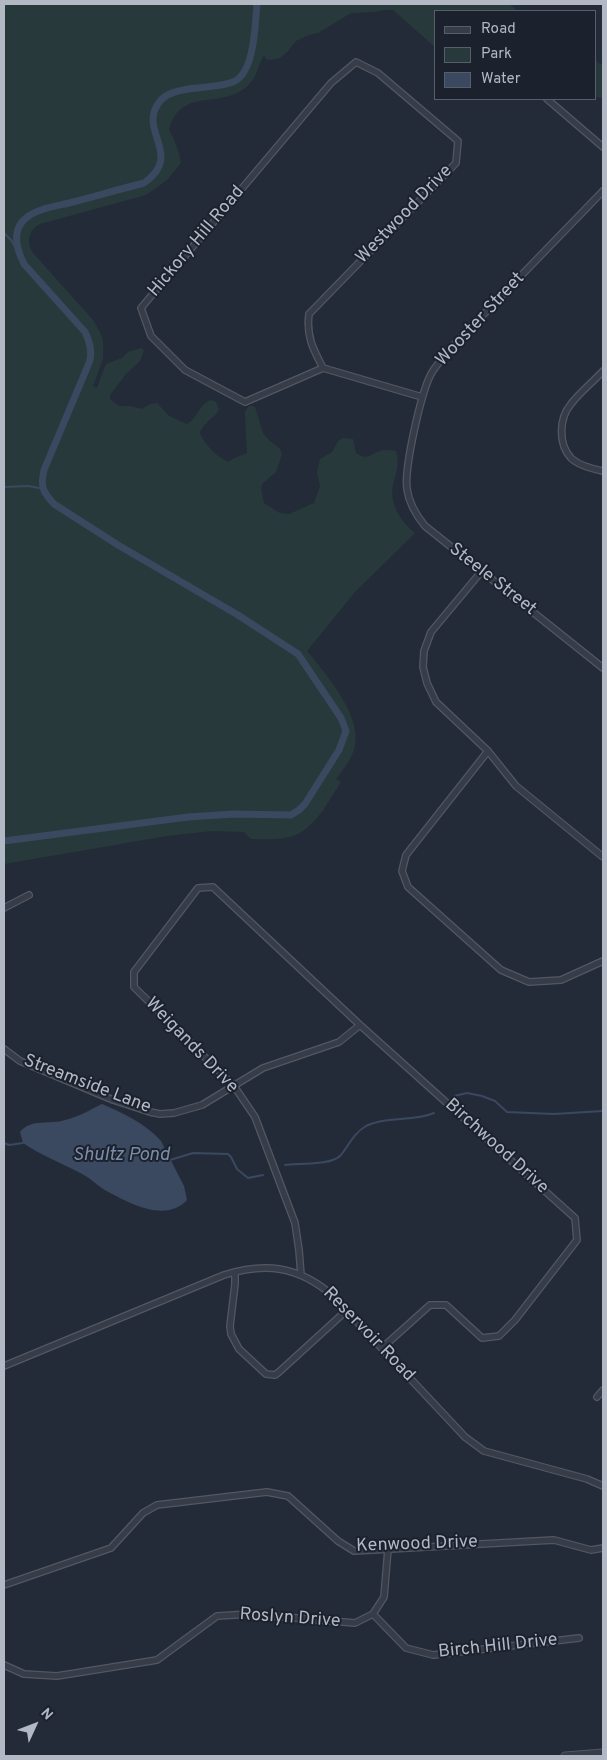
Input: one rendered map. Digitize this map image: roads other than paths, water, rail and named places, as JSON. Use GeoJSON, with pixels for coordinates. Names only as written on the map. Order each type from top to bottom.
{"type":"FeatureCollection","features":[{"type":"Feature","properties":{"kind":"street","name":"Hickory Hill Road"},"geometry":{"type":"LineString","coordinates":[[323,368],[244,402],[185,370],[151,336],[142,308],[331,83],[356,62]]}},
{"type":"Feature","properties":{"kind":"street","name":"Westwood Drive"},"geometry":{"type":"LineString","coordinates":[[323,368],[311,343],[307,327],[309,314],[456,163],[458,141],[378,73],[356,62]]}},
{"type":"Feature","properties":{"kind":"street"},"geometry":{"type":"LineString","coordinates":[[548,100],[603,147]]}},
{"type":"Feature","properties":{"kind":"street","name":"Wooster Street"},"geometry":{"type":"LineString","coordinates":[[406,475],[422,397],[432,374],[450,349],[602,196]]}},
{"type":"Feature","properties":{"kind":"street"},"geometry":{"type":"LineString","coordinates":[[323,368],[422,397]]}},
{"type":"Feature","properties":{"kind":"street"},"geometry":{"type":"LineString","coordinates":[[603,371],[569,405],[562,422],[562,441],[572,458],[588,467],[603,471]]}},
{"type":"Feature","properties":{"kind":"street","name":"Steele Street"},"geometry":{"type":"LineString","coordinates":[[406,475],[411,505],[420,521],[433,534],[603,668]]}},
{"type":"Feature","properties":{"kind":"street"},"geometry":{"type":"LineString","coordinates":[[481,572],[431,632],[424,651],[423,667],[426,682],[436,702],[488,751],[516,786],[603,857]]}},
{"type":"Feature","properties":{"kind":"street"},"geometry":{"type":"LineString","coordinates":[[488,751],[406,855],[402,871],[408,887],[501,970],[529,982],[561,980],[603,961]]}},
{"type":"Feature","properties":{"kind":"street","name":"Birchwood Drive"},"geometry":{"type":"LineString","coordinates":[[198,888],[213,887],[360,1025],[575,1218],[577,1240],[515,1320],[499,1336],[482,1338],[446,1305],[430,1305],[382,1348]]}},
{"type":"Feature","properties":{"kind":"street","name":"Weigands Drive"},"geometry":{"type":"LineString","coordinates":[[198,888],[134,972],[134,987],[234,1086],[260,1127],[297,1231],[301,1275]]}},
{"type":"Feature","properties":{"kind":"street"},"geometry":{"type":"LineString","coordinates":[[4,908],[29,895]]}},
{"type":"Feature","properties":{"kind":"street","name":"Streamside Lane"},"geometry":{"type":"LineString","coordinates":[[4,1049],[20,1061],[113,1100],[160,1114],[174,1113],[202,1105],[262,1068],[339,1042],[360,1025]]}},
{"type":"Feature","properties":{"kind":"street","name":"Reservoir Road"},"geometry":{"type":"LineString","coordinates":[[4,1366],[235,1272],[261,1267],[280,1269],[301,1275],[326,1290],[465,1436],[484,1451],[587,1479],[603,1486]]}},
{"type":"Feature","properties":{"kind":"street"},"geometry":{"type":"LineString","coordinates":[[235,1272],[230,1334],[239,1348],[266,1374],[275,1375],[279,1372],[347,1310]]}},
{"type":"Feature","properties":{"kind":"street"},"geometry":{"type":"LineString","coordinates":[[598,1397],[603,1390]]}},
{"type":"Feature","properties":{"kind":"street","name":"Kenwood Drive"},"geometry":{"type":"LineString","coordinates":[[4,1585],[111,1548],[143,1513],[157,1505],[267,1492],[288,1496],[338,1541],[354,1551],[554,1540],[591,1550],[603,1548]]}},
{"type":"Feature","properties":{"kind":"street"},"geometry":{"type":"LineString","coordinates":[[373,1614],[384,1597],[388,1549]]}},
{"type":"Feature","properties":{"kind":"street","name":"Roslyn Drive"},"geometry":{"type":"LineString","coordinates":[[4,1665],[24,1674],[57,1676],[157,1660],[217,1616],[250,1614],[354,1623],[373,1614]]}},
{"type":"Feature","properties":{"kind":"street","name":"Birch Hill Drive"},"geometry":{"type":"LineString","coordinates":[[373,1614],[406,1648],[433,1655],[579,1638]]}},
{"type":"Feature","properties":{"kind":"street"},"geometry":{"type":"LineString","coordinates":[[565,1756],[603,1752]]}},
{"type":"Feature","properties":{"kind":"water","name":"Shultz Pond"},"geometry":{"type":"Polygon","coordinates":[[[102,1104],[141,1124],[161,1141],[184,1186],[187,1200],[178,1207],[168,1210],[157,1210],[134,1205],[103,1189],[84,1175],[23,1143],[20,1132],[30,1125],[70,1119],[102,1104]]]}},
{"type":"Feature","properties":{"kind":"waterway"},"geometry":{"type":"LineString","coordinates":[[4,841],[188,817],[234,814],[291,815],[305,804],[339,750],[346,731],[341,718],[298,654],[238,615],[118,545],[54,504],[47,496],[42,481],[44,470],[89,363],[91,351],[85,332],[24,264],[19,253],[18,228],[26,218],[36,212],[144,183],[155,172],[160,162],[161,152],[153,122],[154,112],[160,101],[166,96],[177,92],[222,85],[233,82],[240,77],[250,59],[257,4]]}},
{"type":"Feature","properties":{"kind":"waterway"},"geometry":{"type":"LineString","coordinates":[[4,233],[18,252]]}},
{"type":"Feature","properties":{"kind":"waterway"},"geometry":{"type":"LineString","coordinates":[[4,487],[29,486],[44,489]]}},
{"type":"Feature","properties":{"kind":"waterway"},"geometry":{"type":"LineString","coordinates":[[454,1096],[467,1093],[482,1096],[495,1101],[507,1112],[554,1114],[603,1111]]}},
{"type":"Feature","properties":{"kind":"waterway"},"geometry":{"type":"LineString","coordinates":[[285,1165],[336,1159],[366,1126],[382,1121],[426,1116],[434,1113]]}},
{"type":"Feature","properties":{"kind":"waterway"},"geometry":{"type":"LineString","coordinates":[[4,1143],[9,1145],[23,1143]]}},
{"type":"Feature","properties":{"kind":"waterway"},"geometry":{"type":"LineString","coordinates":[[170,1160],[193,1153],[228,1154],[237,1169],[248,1178],[263,1175]]}}]}
